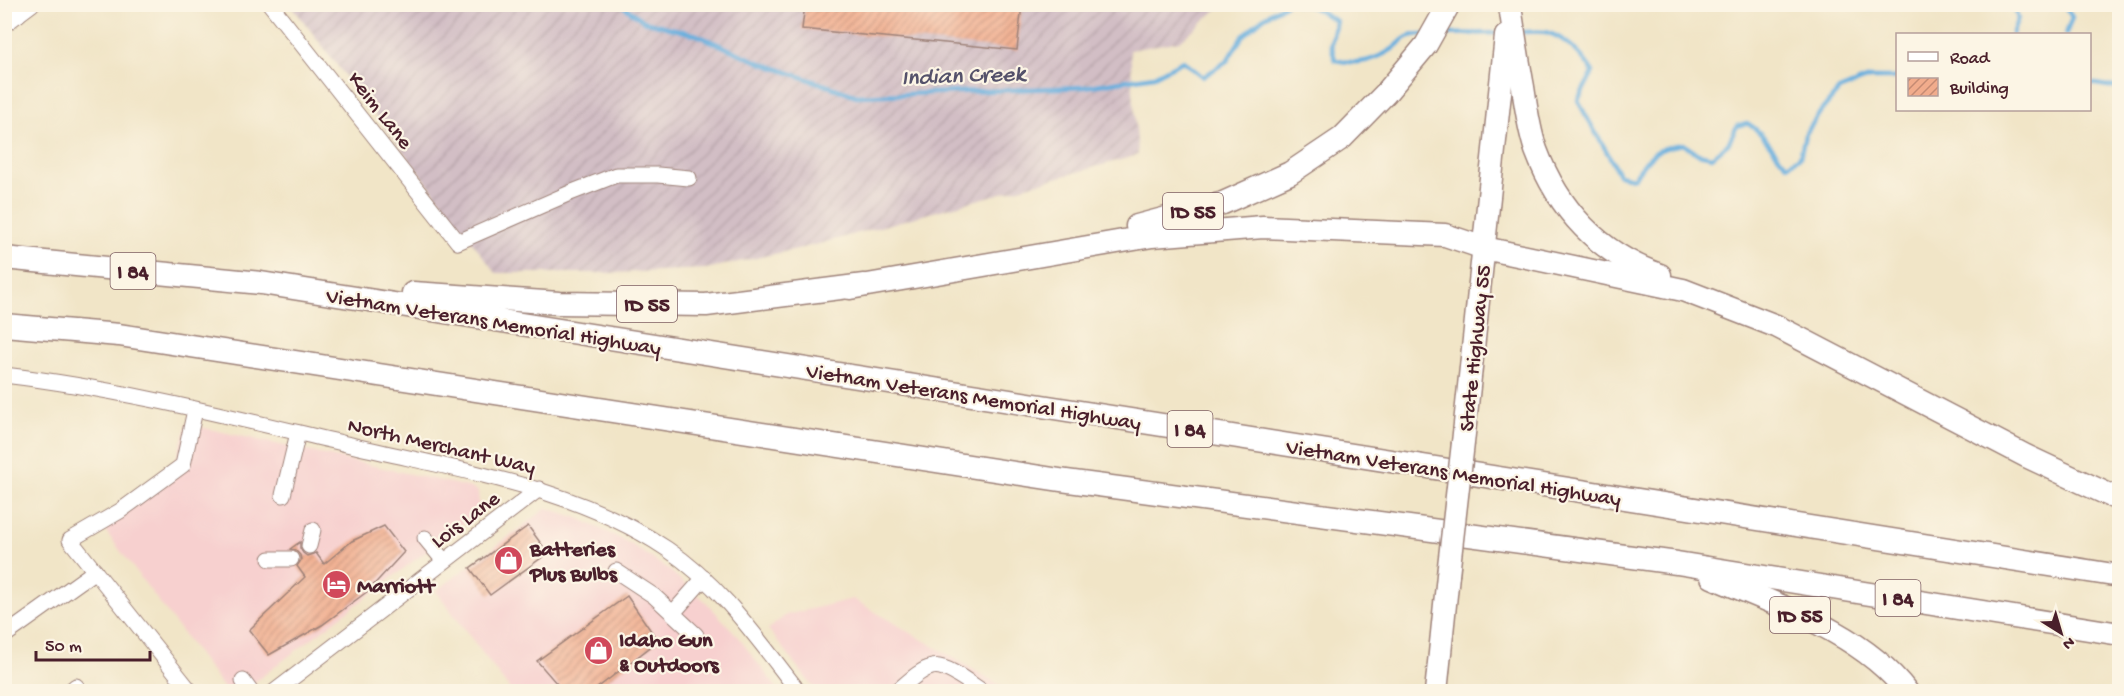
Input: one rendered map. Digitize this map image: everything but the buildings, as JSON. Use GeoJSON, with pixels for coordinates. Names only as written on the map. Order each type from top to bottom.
{"type":"FeatureCollection","features":[{"type":"Feature","properties":{"kind":"highway","name":"ID 55"},"geometry":{"type":"LineString","coordinates":[[261,283],[559,303],[706,305],[850,288],[1150,223],[1223,203],[1290,173],[1342,138],[1386,93],[1426,45],[1449,4]]}},
{"type":"Feature","properties":{"kind":"highway","name":"State Highway 55"},"geometry":{"type":"LineString","coordinates":[[1436,692],[1510,5]]}},
{"type":"Feature","properties":{"kind":"highway"},"geometry":{"type":"LineString","coordinates":[[1510,5],[1527,109],[1536,148],[1554,190],[1576,221],[1608,249],[1642,269],[1779,319],[1865,361],[1946,414]]}},
{"type":"Feature","properties":{"kind":"highway"},"geometry":{"type":"LineString","coordinates":[[850,288],[1152,236],[1263,227],[1445,235],[1484,248],[1683,290],[1776,326],[2026,456],[2120,500]]}},
{"type":"Feature","properties":{"kind":"highway","name":"Vietnam Veterans Memorial Highway"},"geometry":{"type":"LineString","coordinates":[[4,258],[261,283],[2120,576]]}},
{"type":"Feature","properties":{"kind":"highway","name":"I 84"},"geometry":{"type":"LineString","coordinates":[[4,325],[119,335],[1060,480],[1677,563],[2120,633]]}},
{"type":"Feature","properties":{"kind":"highway","name":"ID 55"},"geometry":{"type":"LineString","coordinates":[[1677,563],[1835,632],[1873,657],[1907,692]]}},
{"type":"Feature","properties":{"kind":"street"},"geometry":{"type":"LineString","coordinates":[[4,25],[32,4]]}},
{"type":"Feature","properties":{"kind":"street","name":"Keim Lane"},"geometry":{"type":"LineString","coordinates":[[270,4],[458,242],[570,193],[616,176],[658,175],[689,178]]}},
{"type":"Feature","properties":{"kind":"street"},"geometry":{"type":"LineString","coordinates":[[4,6],[18,15]]}},
{"type":"Feature","properties":{"kind":"street","name":"North Merchant Way"},"geometry":{"type":"LineString","coordinates":[[4,375],[81,386],[298,433],[539,489],[609,515],[668,549],[704,578],[741,617],[799,692]]}},
{"type":"Feature","properties":{"kind":"street"},"geometry":{"type":"LineString","coordinates":[[191,692],[70,540],[120,511],[183,465],[195,410]]}},
{"type":"Feature","properties":{"kind":"street"},"geometry":{"type":"LineString","coordinates":[[283,495],[298,433]]}},
{"type":"Feature","properties":{"kind":"street","name":"Lois Lane"},"geometry":{"type":"LineString","coordinates":[[274,692],[539,489]]}},
{"type":"Feature","properties":{"kind":"street"},"geometry":{"type":"LineString","coordinates":[[309,546],[313,530]]}},
{"type":"Feature","properties":{"kind":"street"},"geometry":{"type":"LineString","coordinates":[[425,538],[444,561]]}},
{"type":"Feature","properties":{"kind":"street"},"geometry":{"type":"LineString","coordinates":[[270,559],[291,559]]}},
{"type":"Feature","properties":{"kind":"street"},"geometry":{"type":"LineString","coordinates":[[4,636],[95,571]]}},
{"type":"Feature","properties":{"kind":"street"},"geometry":{"type":"LineString","coordinates":[[616,571],[654,597],[696,635]]}},
{"type":"Feature","properties":{"kind":"street"},"geometry":{"type":"LineString","coordinates":[[673,614],[704,578]]}},
{"type":"Feature","properties":{"kind":"street"},"geometry":{"type":"LineString","coordinates":[[896,692],[928,668],[935,666],[946,669],[983,692]]}},
{"type":"Feature","properties":{"kind":"street"},"geometry":{"type":"LineString","coordinates":[[69,692],[76,686],[81,692]]}},
{"type":"Feature","properties":{"kind":"shaded area"},"geometry":{"type":"Polygon","coordinates":[[[291,5],[1222,5],[1180,41],[1130,50],[1138,155],[815,245],[706,269],[613,273],[496,273],[291,5]]]}},
{"type":"Feature","properties":{"kind":"shaded area"},"geometry":{"type":"Polygon","coordinates":[[[187,424],[468,487],[478,491],[479,506],[474,515],[243,691],[226,691],[104,529],[171,478],[187,424]]]}},
{"type":"Feature","properties":{"kind":"shaded area"},"geometry":{"type":"Polygon","coordinates":[[[547,508],[578,518],[629,543],[669,570],[705,601],[735,633],[779,691],[511,691],[436,591],[547,508]]]}},
{"type":"Feature","properties":{"kind":"shaded area"},"geometry":{"type":"Polygon","coordinates":[[[853,599],[1010,691],[816,691],[768,629],[786,615],[853,599]]]}},
{"type":"Feature","properties":{"kind":"waterway","name":"Indian Creek"},"geometry":{"type":"LineString","coordinates":[[620,4],[644,21],[697,35],[761,63],[857,96],[1084,87],[1154,76],[1183,61],[1203,77],[1227,61],[1242,37],[1263,18],[1286,4]]}},
{"type":"Feature","properties":{"kind":"waterway","name":"Indian Creek"},"geometry":{"type":"LineString","coordinates":[[1296,4],[1313,7],[1336,21],[1331,44],[1335,60],[1367,61],[1392,50],[1405,38],[1423,34]]}},
{"type":"Feature","properties":{"kind":"waterway","name":"Indian Creek"},"geometry":{"type":"LineString","coordinates":[[2012,33],[2018,18],[2013,4]]}},
{"type":"Feature","properties":{"kind":"waterway","name":"Indian Creek"},"geometry":{"type":"LineString","coordinates":[[2063,4],[2072,17],[2066,33]]}},
{"type":"Feature","properties":{"kind":"waterway","name":"Indian Creek"},"geometry":{"type":"LineString","coordinates":[[1521,32],[1546,32],[1567,43],[1584,59],[1593,72],[1578,100],[1619,175],[1634,178],[1649,158],[1659,150],[1666,148],[1683,144],[1698,154],[1712,157],[1728,144],[1737,126],[1747,123],[1764,137],[1787,165],[1800,157],[1805,135],[1839,90],[1869,78],[1896,76]]}},
{"type":"Feature","properties":{"kind":"waterway","name":"Indian Creek"},"geometry":{"type":"LineString","coordinates":[[1440,34],[1501,33]]}},
{"type":"Feature","properties":{"kind":"waterway","name":"Indian Creek"},"geometry":{"type":"LineString","coordinates":[[2091,83],[2120,88]]}},
{"type":"Feature","properties":{"kind":"place","name":"Batteries Plus Bulbs"},"geometry":{"type":"Point","coordinates":[509,560]}},
{"type":"Feature","properties":{"kind":"place","name":"Marriott"},"geometry":{"type":"Point","coordinates":[336,584]}},
{"type":"Feature","properties":{"kind":"place","name":"Idaho Gun & Outdoors"},"geometry":{"type":"Point","coordinates":[598,651]}}]}
